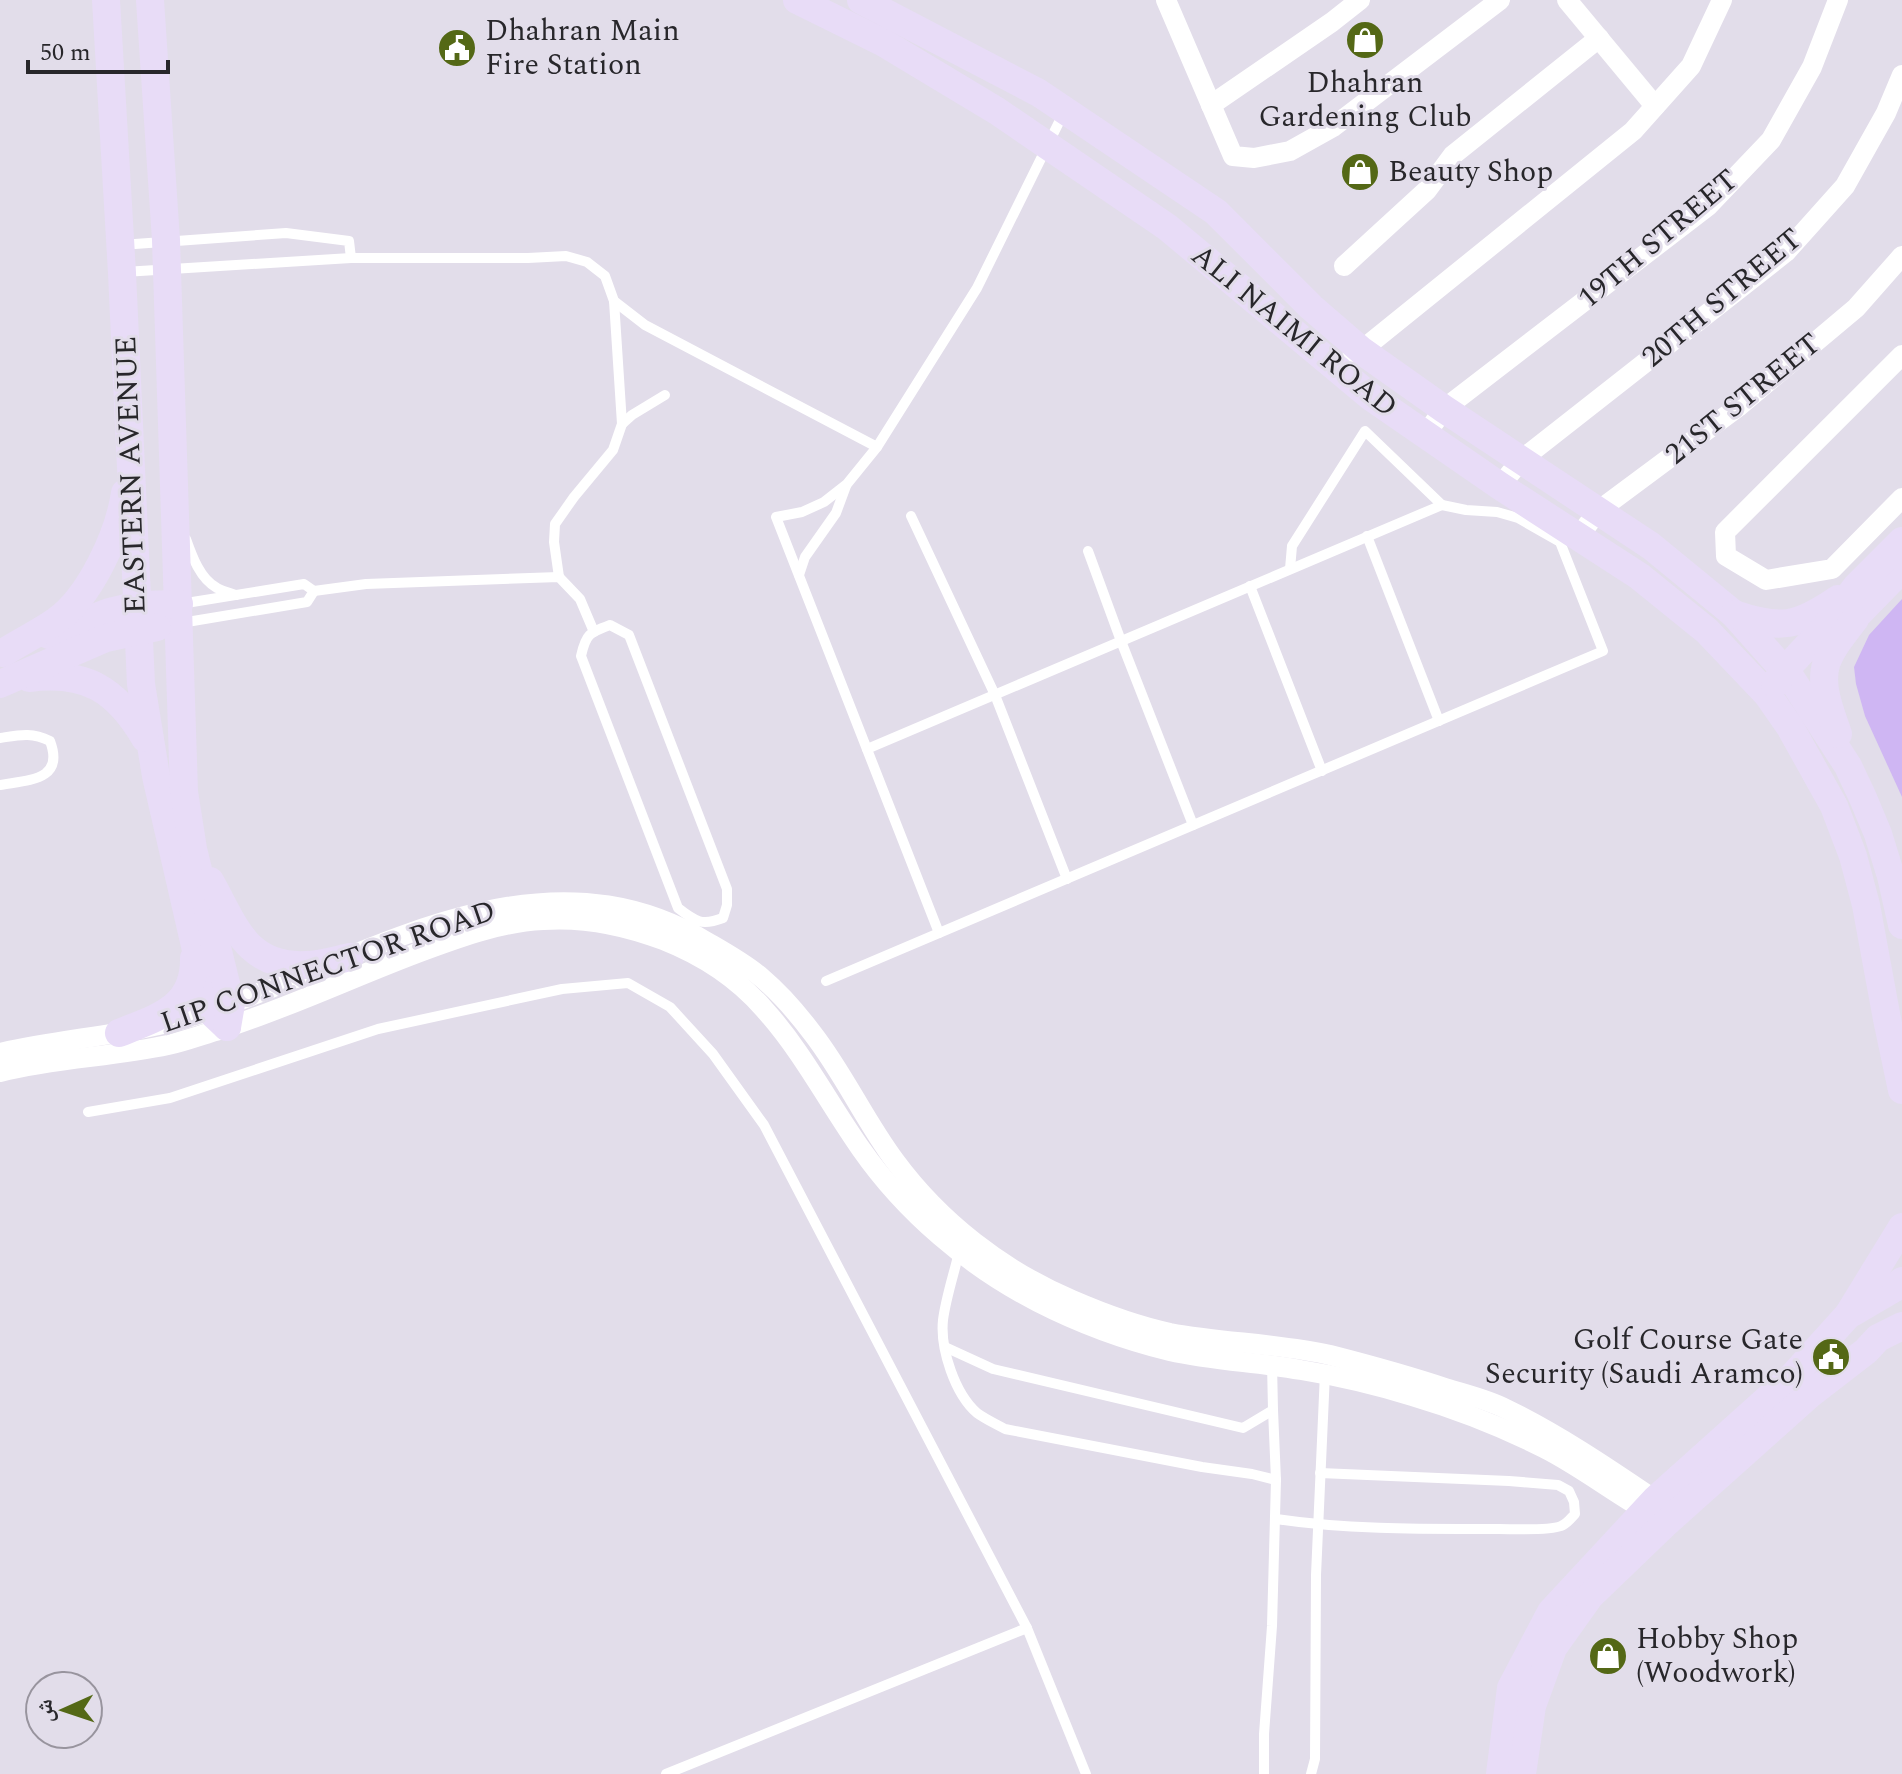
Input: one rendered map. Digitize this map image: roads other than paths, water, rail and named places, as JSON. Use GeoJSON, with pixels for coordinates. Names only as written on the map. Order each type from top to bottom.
{"type":"FeatureCollection","features":[{"type":"Feature","properties":{"kind":"main road","name":"EASTERN AVENUE"},"geometry":{"type":"LineString","coordinates":[[106,0],[141,684],[149,744],[194,945],[223,1014]]}},
{"type":"Feature","properties":{"kind":"main road","name":"EASTERN AVENUE"},"geometry":{"type":"LineString","coordinates":[[150,0],[166,240],[184,792],[223,1014]]}},
{"type":"Feature","properties":{"kind":"main road","name":"ALI NAIMI ROAD"},"geometry":{"type":"LineString","coordinates":[[797,0],[884,43],[997,111],[1167,227],[1371,397],[1639,576],[1707,631],[1767,694],[1815,769],[1834,806],[1853,856],[1866,905],[1902,1091]]}},
{"type":"Feature","properties":{"kind":"main road","name":"ALI NAIMI ROAD"},"geometry":{"type":"LineString","coordinates":[[861,0],[1039,93],[1216,212],[1311,307],[1362,351],[1651,546],[1734,614],[1788,674],[1848,766]]}},
{"type":"Feature","properties":{"kind":"main road"},"geometry":{"type":"LineString","coordinates":[[3,668],[58,620],[79,599],[92,580],[107,553],[124,500],[131,444]]}},
{"type":"Feature","properties":{"kind":"main road"},"geometry":{"type":"LineString","coordinates":[[1902,541],[1858,600],[1829,656],[1824,684],[1848,766],[1878,834],[1902,925]]}},
{"type":"Feature","properties":{"kind":"main road"},"geometry":{"type":"LineString","coordinates":[[1767,694],[1788,674],[1827,625],[1902,569]]}},
{"type":"Feature","properties":{"kind":"main road"},"geometry":{"type":"LineString","coordinates":[[1734,614],[1770,625],[1801,621],[1858,600]]}},
{"type":"Feature","properties":{"kind":"main road"},"geometry":{"type":"LineString","coordinates":[[3,668],[109,612],[138,618],[179,614]]}},
{"type":"Feature","properties":{"kind":"main road"},"geometry":{"type":"LineString","coordinates":[[3,668],[79,678],[100,688],[116,698],[133,717],[149,744]]}},
{"type":"Feature","properties":{"kind":"main road","name":"EASTERN AVENUE"},"geometry":{"type":"LineString","coordinates":[[193,849],[242,937],[266,960],[308,965],[350,957]]}},
{"type":"Feature","properties":{"kind":"main road","name":"EASTERN AVENUE"},"geometry":{"type":"LineString","coordinates":[[119,1033],[167,1012],[186,994],[194,969],[194,945]]}},
{"type":"Feature","properties":{"kind":"main road"},"geometry":{"type":"LineString","coordinates":[[1500,1774],[1511,1688],[1551,1612],[1792,1377],[1848,1315],[1902,1227]]}},
{"type":"Feature","properties":{"kind":"main road"},"geometry":{"type":"LineString","coordinates":[[1848,1315],[1902,1281]]}},
{"type":"Feature","properties":{"kind":"main road"},"geometry":{"type":"LineString","coordinates":[[1522,1774],[1532,1706],[1553,1648],[1656,1511],[1890,1332],[1902,1310]]}},
{"type":"Feature","properties":{"kind":"street"},"geometry":{"type":"LineString","coordinates":[[1166,0],[1233,156],[1254,158],[1290,151],[1333,127],[1500,0]]}},
{"type":"Feature","properties":{"kind":"street"},"geometry":{"type":"LineString","coordinates":[[1211,105],[1360,0]]}},
{"type":"Feature","properties":{"kind":"street"},"geometry":{"type":"LineString","coordinates":[[1567,0],[1655,106]]}},
{"type":"Feature","properties":{"kind":"street"},"geometry":{"type":"LineString","coordinates":[[1337,370],[1633,131],[1691,66],[1722,0]]}},
{"type":"Feature","properties":{"kind":"street","name":"19TH STREET"},"geometry":{"type":"LineString","coordinates":[[1425,435],[1444,409],[1708,206],[1761,151],[1771,140],[1812,67],[1838,0]]}},
{"type":"Feature","properties":{"kind":"street"},"geometry":{"type":"LineString","coordinates":[[1344,266],[1427,190],[1453,155],[1599,38]]}},
{"type":"Feature","properties":{"kind":"street","name":"20TH STREET"},"geometry":{"type":"LineString","coordinates":[[1500,486],[1521,460],[1786,252],[1845,186],[1886,113],[1902,75]]}},
{"type":"Feature","properties":{"kind":"street","name":"21ST STREET"},"geometry":{"type":"LineString","coordinates":[[1579,536],[1598,511],[1738,407],[1856,308],[1902,256]]}},
{"type":"Feature","properties":{"kind":"street"},"geometry":{"type":"LineString","coordinates":[[1902,355],[1725,532],[1726,556],[1766,580],[1832,569],[1902,498]]}},
{"type":"Feature","properties":{"kind":"street","name":"LIP CONNECTOR ROAD"},"geometry":{"type":"LineString","coordinates":[[0,1072],[170,1044],[223,1014],[350,957],[466,915],[537,902],[577,901],[622,907],[690,932],[760,976],[793,1008],[824,1048],[896,1162],[961,1242]]}},
{"type":"Feature","properties":{"kind":"street","name":"LIP CONNECTOR ROAD"},"geometry":{"type":"LineString","coordinates":[[0,1053],[223,1014],[504,925],[545,919],[576,920],[647,934],[704,960],[737,983],[762,1006],[795,1046],[882,1178],[918,1216],[961,1242],[1070,1300],[1167,1332],[1272,1356],[1421,1380],[1496,1404],[1564,1439],[1656,1511]]}},
{"type":"Feature","properties":{"kind":"lane"},"geometry":{"type":"LineString","coordinates":[[939,933],[776,517],[802,512],[824,502],[847,484],[877,447],[977,288],[1065,110]]}},
{"type":"Feature","properties":{"kind":"lane"},"geometry":{"type":"LineString","coordinates":[[121,259],[166,240],[286,233],[349,241],[351,258]]}},
{"type":"Feature","properties":{"kind":"lane"},"geometry":{"type":"LineString","coordinates":[[121,259],[167,270],[351,258],[566,256],[587,262],[605,276],[614,301],[622,424],[613,450],[555,524],[554,542],[559,577],[580,599],[594,632]]}},
{"type":"Feature","properties":{"kind":"lane"},"geometry":{"type":"LineString","coordinates":[[614,301],[645,325],[877,447]]}},
{"type":"Feature","properties":{"kind":"lane"},"geometry":{"type":"LineString","coordinates":[[622,424],[665,395]]}},
{"type":"Feature","properties":{"kind":"lane"},"geometry":{"type":"LineString","coordinates":[[826,981],[1603,651],[1560,542],[1518,518],[1442,505],[1365,431],[1292,546],[1290,569]]}},
{"type":"Feature","properties":{"kind":"lane"},"geometry":{"type":"LineString","coordinates":[[799,575],[805,557],[836,513],[847,484]]}},
{"type":"Feature","properties":{"kind":"lane"},"geometry":{"type":"LineString","coordinates":[[867,749],[1442,505]]}},
{"type":"Feature","properties":{"kind":"lane"},"geometry":{"type":"LineString","coordinates":[[176,512],[203,576],[215,588],[238,596]]}},
{"type":"Feature","properties":{"kind":"lane"},"geometry":{"type":"LineString","coordinates":[[911,516],[995,695],[1067,879]]}},
{"type":"Feature","properties":{"kind":"lane"},"geometry":{"type":"LineString","coordinates":[[1367,536],[1439,721]]}},
{"type":"Feature","properties":{"kind":"lane"},"geometry":{"type":"LineString","coordinates":[[1088,551],[1193,825]]}},
{"type":"Feature","properties":{"kind":"lane"},"geometry":{"type":"LineString","coordinates":[[179,614],[238,596],[304,584],[314,591],[366,584],[559,577]]}},
{"type":"Feature","properties":{"kind":"lane"},"geometry":{"type":"LineString","coordinates":[[1250,586],[1322,771]]}},
{"type":"Feature","properties":{"kind":"lane"},"geometry":{"type":"LineString","coordinates":[[179,614],[307,602],[314,591]]}},
{"type":"Feature","properties":{"kind":"lane"},"geometry":{"type":"LineString","coordinates":[[610,625],[629,635],[727,889],[723,918],[709,923],[692,919],[678,908],[581,656],[584,641],[591,633],[610,625]]}},
{"type":"Feature","properties":{"kind":"lane"},"geometry":{"type":"LineString","coordinates":[[0,738],[26,734],[38,736],[50,741],[54,753],[53,764],[47,773],[34,779],[0,785]]}},
{"type":"Feature","properties":{"kind":"lane"},"geometry":{"type":"LineString","coordinates":[[655,917],[678,908]]}},
{"type":"Feature","properties":{"kind":"lane"},"geometry":{"type":"LineString","coordinates":[[88,1112],[170,1098],[378,1029],[562,989],[628,983],[670,1007],[713,1054],[764,1125],[1027,1628],[1086,1774]]}},
{"type":"Feature","properties":{"kind":"lane"},"geometry":{"type":"LineString","coordinates":[[961,1242],[943,1323],[945,1347],[952,1377],[978,1414],[1005,1429],[1276,1480]]}},
{"type":"Feature","properties":{"kind":"lane"},"geometry":{"type":"LineString","coordinates":[[945,1347],[993,1369],[1243,1428],[1273,1410]]}},
{"type":"Feature","properties":{"kind":"lane"},"geometry":{"type":"LineString","coordinates":[[1264,1774],[1276,1519],[1272,1356]]}},
{"type":"Feature","properties":{"kind":"lane"},"geometry":{"type":"LineString","coordinates":[[1311,1774],[1315,1759],[1316,1575],[1325,1364]]}},
{"type":"Feature","properties":{"kind":"lane"},"geometry":{"type":"LineString","coordinates":[[1276,1519],[1318,1525],[1532,1529],[1560,1527],[1575,1514],[1569,1491],[1558,1485],[1320,1473]]}},
{"type":"Feature","properties":{"kind":"lane"},"geometry":{"type":"LineString","coordinates":[[666,1774],[1027,1628]]}},
{"type":"Feature","properties":{"kind":"place","name":"Dhahran Gardening Club"},"geometry":{"type":"Point","coordinates":[1365,40]}},
{"type":"Feature","properties":{"kind":"place","name":"Dhahran Main Fire Station"},"geometry":{"type":"Point","coordinates":[457,48]}},
{"type":"Feature","properties":{"kind":"place","name":"Beauty Shop"},"geometry":{"type":"Point","coordinates":[1360,172]}},
{"type":"Feature","properties":{"kind":"place","name":"Golf Course Gate Security (Saudi Aramco)"},"geometry":{"type":"Point","coordinates":[1831,1357]}},
{"type":"Feature","properties":{"kind":"place","name":"Hobby Shop (Woodwork)"},"geometry":{"type":"Point","coordinates":[1608,1656]}}]}
